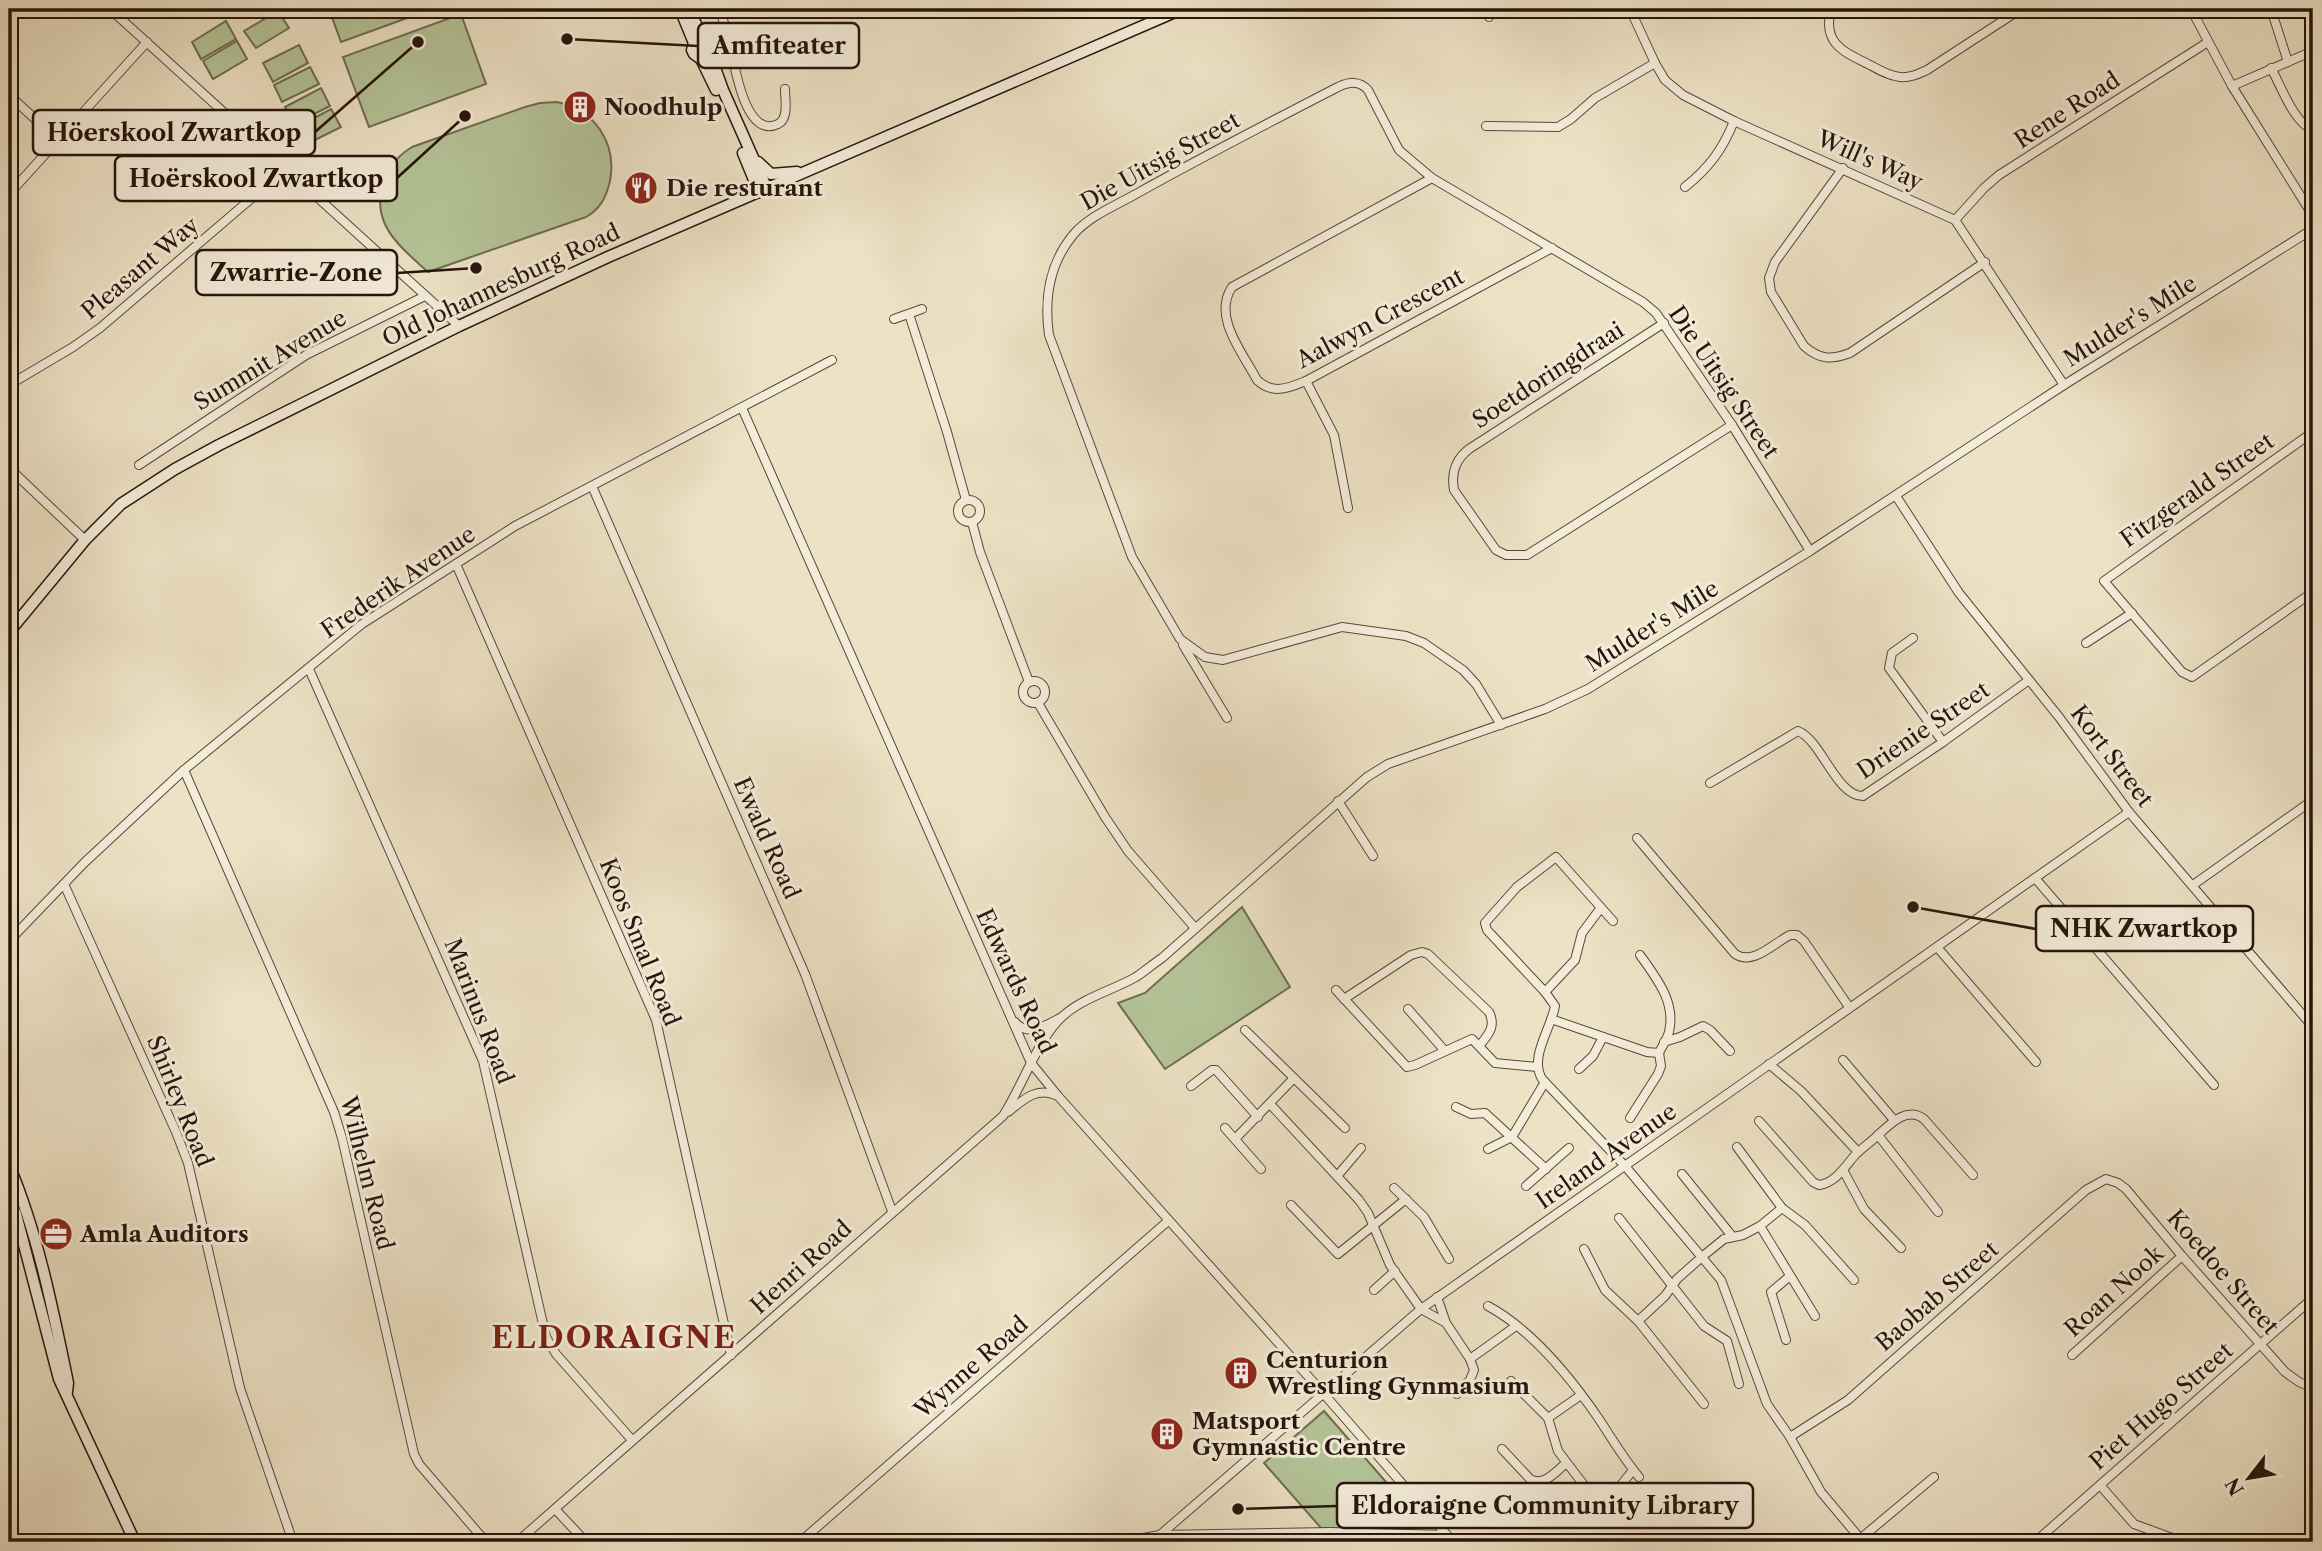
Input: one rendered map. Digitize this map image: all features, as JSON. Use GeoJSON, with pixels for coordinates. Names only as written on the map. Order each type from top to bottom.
{"type":"FeatureCollection","features":[{"type":"Feature","properties":{"kind":"main road"},"geometry":{"type":"LineString","coordinates":[[680,9],[705,47],[763,190]]}},
{"type":"Feature","properties":{"kind":"main road"},"geometry":{"type":"LineString","coordinates":[[689,9],[747,145],[763,190]]}},
{"type":"Feature","properties":{"kind":"main road","name":"Old Johannesburg Road"},"geometry":{"type":"LineString","coordinates":[[9,632],[85,540],[129,498],[181,466],[295,406],[608,257],[1182,9]]}},
{"type":"Feature","properties":{"kind":"main road"},"geometry":{"type":"LineString","coordinates":[[747,145],[762,167],[771,174],[813,169]]}},
{"type":"Feature","properties":{"kind":"main road"},"geometry":{"type":"LineString","coordinates":[[9,1165],[24,1202],[39,1254],[68,1383],[66,1394]]}},
{"type":"Feature","properties":{"kind":"main road"},"geometry":{"type":"LineString","coordinates":[[9,1196],[59,1380],[135,1542]]}},
{"type":"Feature","properties":{"kind":"street"},"geometry":{"type":"LineString","coordinates":[[110,9],[459,326]]}},
{"type":"Feature","properties":{"kind":"street"},"geometry":{"type":"LineString","coordinates":[[720,9],[737,80],[749,110],[758,123],[771,126],[783,121],[785,89]]}},
{"type":"Feature","properties":{"kind":"street"},"geometry":{"type":"LineString","coordinates":[[1489,17],[1495,9]]}},
{"type":"Feature","properties":{"kind":"street","name":"Will's Way"},"geometry":{"type":"LineString","coordinates":[[1630,9],[1665,80],[1683,95],[1734,121],[1955,220],[2064,385]]}},
{"type":"Feature","properties":{"kind":"street"},"geometry":{"type":"LineString","coordinates":[[1831,9],[1829,22],[1832,36],[1841,51],[1886,74],[1898,77],[1916,75],[1927,70],[2021,9]]}},
{"type":"Feature","properties":{"kind":"street"},"geometry":{"type":"LineString","coordinates":[[2191,9],[2232,86],[2313,216]]}},
{"type":"Feature","properties":{"kind":"street"},"geometry":{"type":"LineString","coordinates":[[2236,13],[2245,9]]}},
{"type":"Feature","properties":{"kind":"street"},"geometry":{"type":"LineString","coordinates":[[2271,9],[2288,62]]}},
{"type":"Feature","properties":{"kind":"street"},"geometry":{"type":"LineString","coordinates":[[705,47],[729,40]]}},
{"type":"Feature","properties":{"kind":"street"},"geometry":{"type":"LineString","coordinates":[[9,194],[147,42]]}},
{"type":"Feature","properties":{"kind":"street","name":"Rene Road"},"geometry":{"type":"LineString","coordinates":[[1955,220],[1999,175],[2208,42]]}},
{"type":"Feature","properties":{"kind":"street"},"geometry":{"type":"LineString","coordinates":[[2232,86],[2313,51]]}},
{"type":"Feature","properties":{"kind":"street"},"geometry":{"type":"LineString","coordinates":[[1486,126],[1561,126],[1595,98],[1655,63]]}},
{"type":"Feature","properties":{"kind":"street"},"geometry":{"type":"LineString","coordinates":[[2271,68],[2298,119],[2313,130]]}},
{"type":"Feature","properties":{"kind":"street","name":"Die Uitsig Street"},"geometry":{"type":"LineString","coordinates":[[1501,725],[1476,684],[1463,670],[1424,643],[1406,636],[1342,627],[1223,660],[1205,657],[1180,639],[1132,557],[1049,335],[1046,300],[1053,271],[1075,232],[1087,222],[1199,158],[1348,83],[1359,83],[1368,90],[1399,150],[1432,178],[1643,302],[1656,313],[1732,425],[1810,551]]}},
{"type":"Feature","properties":{"kind":"street"},"geometry":{"type":"LineString","coordinates":[[9,95],[58,140]]}},
{"type":"Feature","properties":{"kind":"street"},"geometry":{"type":"LineString","coordinates":[[1685,187],[1714,159],[1728,137],[1734,121]]}},
{"type":"Feature","properties":{"kind":"street","name":"Pleasant Way"},"geometry":{"type":"LineString","coordinates":[[9,385],[100,328],[287,168]]}},
{"type":"Feature","properties":{"kind":"street"},"geometry":{"type":"LineString","coordinates":[[1843,168],[1775,262],[1769,278],[1772,292],[1804,346],[1811,352],[1834,359],[1850,353],[1985,262]]}},
{"type":"Feature","properties":{"kind":"street","name":"Aalwyn Crescent"},"geometry":{"type":"LineString","coordinates":[[1432,178],[1240,281],[1226,296],[1224,304],[1228,326],[1257,380],[1270,389],[1280,390],[1306,381],[1552,248]]}},
{"type":"Feature","properties":{"kind":"street","name":"Mulder's Mile"},"geometry":{"type":"LineString","coordinates":[[1031,1063],[1062,1017],[1082,1003],[1137,976],[1367,777],[1388,764],[1501,725],[1567,700],[1588,689],[1810,551],[2064,385],[2313,229]]}},
{"type":"Feature","properties":{"kind":"street","name":"Summit Avenue"},"geometry":{"type":"LineString","coordinates":[[139,465],[306,355],[425,296]]}},
{"type":"Feature","properties":{"kind":"street"},"geometry":{"type":"LineString","coordinates":[[894,319],[922,309]]}},
{"type":"Feature","properties":{"kind":"street"},"geometry":{"type":"LineString","coordinates":[[909,314],[966,500]]}},
{"type":"Feature","properties":{"kind":"street","name":"Soetdoringdraai"},"geometry":{"type":"LineString","coordinates":[[1664,323],[1469,449],[1455,464],[1452,480],[1454,490],[1492,546],[1506,555],[1522,556],[1534,551],[1732,425]]}},
{"type":"Feature","properties":{"kind":"street","name":"Frederik Avenue"},"geometry":{"type":"LineString","coordinates":[[9,941],[111,837],[184,770],[362,624],[515,526],[832,360]]}},
{"type":"Feature","properties":{"kind":"street"},"geometry":{"type":"LineString","coordinates":[[1306,381],[1334,435],[1348,508]]}},
{"type":"Feature","properties":{"kind":"street","name":"Edwards Road"},"geometry":{"type":"LineString","coordinates":[[742,408],[1031,1063],[1167,1221],[1453,1542]]}},
{"type":"Feature","properties":{"kind":"street","name":"Fitzgerald Street"},"geometry":{"type":"LineString","coordinates":[[2132,613],[2104,581],[2313,432]]}},
{"type":"Feature","properties":{"kind":"street"},"geometry":{"type":"LineString","coordinates":[[9,468],[85,540]]}},
{"type":"Feature","properties":{"kind":"street","name":"Ewald Road"},"geometry":{"type":"LineString","coordinates":[[592,486],[806,974],[892,1211]]}},
{"type":"Feature","properties":{"kind":"street","name":"Kort Street"},"geometry":{"type":"LineString","coordinates":[[1896,496],[1959,593],[2129,812],[2313,1027]]}},
{"type":"Feature","properties":{"kind":"street"},"geometry":{"type":"LineString","coordinates":[[966,500],[975,501],[980,507],[979,517],[972,522],[964,521],[959,516],[960,505],[966,500]]}},
{"type":"Feature","properties":{"kind":"street"},"geometry":{"type":"LineString","coordinates":[[972,522],[980,552],[1029,682]]}},
{"type":"Feature","properties":{"kind":"street","name":"Koos Smal Road"},"geometry":{"type":"LineString","coordinates":[[456,564],[656,1020],[730,1355]]}},
{"type":"Feature","properties":{"kind":"street"},"geometry":{"type":"LineString","coordinates":[[2087,643],[2132,613],[2182,672],[2192,677],[2313,592]]}},
{"type":"Feature","properties":{"kind":"street"},"geometry":{"type":"LineString","coordinates":[[1913,638],[1892,653],[1889,668],[1943,742]]}},
{"type":"Feature","properties":{"kind":"street"},"geometry":{"type":"LineString","coordinates":[[1180,639],[1227,718]]}},
{"type":"Feature","properties":{"kind":"street","name":"Marinus Road"},"geometry":{"type":"LineString","coordinates":[[309,669],[482,1061],[546,1337],[556,1354],[632,1440]]}},
{"type":"Feature","properties":{"kind":"street","name":"Drienie Street"},"geometry":{"type":"LineString","coordinates":[[1710,783],[1798,731],[1808,737],[1846,788],[1860,796],[1943,742],[2029,680]]}},
{"type":"Feature","properties":{"kind":"street"},"geometry":{"type":"LineString","coordinates":[[1029,682],[1041,683],[1045,689],[1044,697],[1038,703],[1029,702],[1024,697],[1024,687],[1029,682]]}},
{"type":"Feature","properties":{"kind":"street"},"geometry":{"type":"LineString","coordinates":[[1038,703],[1104,817],[1128,851],[1195,928]]}},
{"type":"Feature","properties":{"kind":"street","name":"Wilhelm Road"},"geometry":{"type":"LineString","coordinates":[[184,770],[334,1112],[414,1454],[419,1464],[486,1542]]}},
{"type":"Feature","properties":{"kind":"street"},"geometry":{"type":"LineString","coordinates":[[2193,885],[2313,800]]}},
{"type":"Feature","properties":{"kind":"street"},"geometry":{"type":"LineString","coordinates":[[1338,801],[1373,856]]}},
{"type":"Feature","properties":{"kind":"street","name":"Ireland Avenue"},"geometry":{"type":"LineString","coordinates":[[1160,1535],[1437,1297],[2129,812]]}},
{"type":"Feature","properties":{"kind":"street"},"geometry":{"type":"LineString","coordinates":[[1637,838],[1740,958],[1759,954],[1790,934],[1797,935],[1804,941],[1849,1007]]}},
{"type":"Feature","properties":{"kind":"street"},"geometry":{"type":"LineString","coordinates":[[1612,921],[1555,857],[1517,887],[1486,919],[1486,929],[1555,1006],[1536,1067],[1545,1082],[1625,1166],[1703,1256],[1726,1289],[1764,1397],[1821,1492],[1861,1541],[1934,1477]]}},
{"type":"Feature","properties":{"kind":"street"},"geometry":{"type":"LineString","coordinates":[[2035,878],[2214,1085]]}},
{"type":"Feature","properties":{"kind":"street","name":"Shirley Road"},"geometry":{"type":"LineString","coordinates":[[64,884],[188,1163],[240,1388],[293,1542]]}},
{"type":"Feature","properties":{"kind":"street"},"geometry":{"type":"LineString","coordinates":[[1545,992],[1575,960],[1582,933],[1600,909]]}},
{"type":"Feature","properties":{"kind":"street"},"geometry":{"type":"LineString","coordinates":[[1937,947],[2036,1062]]}},
{"type":"Feature","properties":{"kind":"street"},"geometry":{"type":"LineString","coordinates":[[1344,999],[1411,955],[1428,954],[1489,1012],[1492,1028],[1480,1045]]}},
{"type":"Feature","properties":{"kind":"street"},"geometry":{"type":"LineString","coordinates":[[1630,1118],[1658,1074],[1661,1066],[1659,1053],[1669,1033],[1671,1012],[1662,987],[1640,956]]}},
{"type":"Feature","properties":{"kind":"street"},"geometry":{"type":"LineString","coordinates":[[1336,990],[1406,1066],[1412,1066],[1470,1039],[1480,1045],[1495,1063],[1536,1067]]}},
{"type":"Feature","properties":{"kind":"street"},"geometry":{"type":"LineString","coordinates":[[1408,1009],[1445,1051]]}},
{"type":"Feature","properties":{"kind":"street"},"geometry":{"type":"LineString","coordinates":[[1008,1014],[1020,1027],[1032,1030],[1062,1017]]}},
{"type":"Feature","properties":{"kind":"street"},"geometry":{"type":"LineString","coordinates":[[1551,1019],[1647,1052],[1659,1053]]}},
{"type":"Feature","properties":{"kind":"street"},"geometry":{"type":"LineString","coordinates":[[1664,1042],[1703,1026],[1730,1051]]}},
{"type":"Feature","properties":{"kind":"street"},"geometry":{"type":"LineString","coordinates":[[1245,1030],[1345,1128]]}},
{"type":"Feature","properties":{"kind":"street"},"geometry":{"type":"LineString","coordinates":[[1579,1069],[1593,1056],[1603,1038]]}},
{"type":"Feature","properties":{"kind":"street"},"geometry":{"type":"LineString","coordinates":[[1843,1060],[1894,1120]]}},
{"type":"Feature","properties":{"kind":"street","name":"Henri Road"},"geometry":{"type":"LineString","coordinates":[[517,1542],[1003,1116],[1016,1097],[1031,1063]]}},
{"type":"Feature","properties":{"kind":"street"},"geometry":{"type":"LineString","coordinates":[[1769,1064],[1801,1091],[1858,1152]]}},
{"type":"Feature","properties":{"kind":"street"},"geometry":{"type":"LineString","coordinates":[[1191,1086],[1216,1070],[1258,1117]]}},
{"type":"Feature","properties":{"kind":"street"},"geometry":{"type":"LineString","coordinates":[[1235,1139],[1294,1078]]}},
{"type":"Feature","properties":{"kind":"street"},"geometry":{"type":"LineString","coordinates":[[1488,1149],[1511,1137],[1545,1082]]}},
{"type":"Feature","properties":{"kind":"street"},"geometry":{"type":"LineString","coordinates":[[1003,1116],[1034,1094],[1046,1092],[1058,1096]]}},
{"type":"Feature","properties":{"kind":"street"},"geometry":{"type":"LineString","coordinates":[[1270,1104],[1364,1206],[1385,1257],[1421,1309],[1446,1323]]}},
{"type":"Feature","properties":{"kind":"street"},"geometry":{"type":"LineString","coordinates":[[1456,1107],[1469,1113],[1485,1113],[1546,1168]]}},
{"type":"Feature","properties":{"kind":"street"},"geometry":{"type":"LineString","coordinates":[[1759,1121],[1815,1184],[1826,1184],[1894,1120],[1911,1114],[1920,1116],[1973,1175]]}},
{"type":"Feature","properties":{"kind":"street"},"geometry":{"type":"LineString","coordinates":[[1225,1128],[1261,1169]]}},
{"type":"Feature","properties":{"kind":"street"},"geometry":{"type":"LineString","coordinates":[[1878,1135],[1938,1212]]}},
{"type":"Feature","properties":{"kind":"street"},"geometry":{"type":"LineString","coordinates":[[1737,1147],[1782,1208],[1805,1225],[1854,1280]]}},
{"type":"Feature","properties":{"kind":"street"},"geometry":{"type":"LineString","coordinates":[[1338,1175],[1361,1148]]}},
{"type":"Feature","properties":{"kind":"street"},"geometry":{"type":"LineString","coordinates":[[1527,1186],[1569,1148]]}},
{"type":"Feature","properties":{"kind":"street"},"geometry":{"type":"LineString","coordinates":[[1843,1170],[1864,1209],[1900,1248]]}},
{"type":"Feature","properties":{"kind":"street"},"geometry":{"type":"LineString","coordinates":[[1682,1174],[1732,1236]]}},
{"type":"Feature","properties":{"kind":"street","name":"Koedoe Street"},"geometry":{"type":"LineString","coordinates":[[2106,1179],[2126,1189],[2290,1376],[2313,1388]]}},
{"type":"Feature","properties":{"kind":"street","name":"Baobab Street"},"geometry":{"type":"LineString","coordinates":[[1790,1437],[1848,1400],[2086,1190],[2106,1179]]}},
{"type":"Feature","properties":{"kind":"street"},"geometry":{"type":"LineString","coordinates":[[1394,1188],[1424,1217],[1449,1259]]}},
{"type":"Feature","properties":{"kind":"street"},"geometry":{"type":"LineString","coordinates":[[1291,1205],[1338,1254],[1406,1199]]}},
{"type":"Feature","properties":{"kind":"street"},"geometry":{"type":"LineString","coordinates":[[1638,1321],[1677,1279],[1703,1256],[1732,1236],[1743,1235],[1760,1226],[1782,1208]]}},
{"type":"Feature","properties":{"kind":"street"},"geometry":{"type":"LineString","coordinates":[[1619,1218],[1704,1326],[1727,1341],[1739,1384]]}},
{"type":"Feature","properties":{"kind":"street","name":"Wynne Road"},"geometry":{"type":"LineString","coordinates":[[800,1542],[1167,1221]]}},
{"type":"Feature","properties":{"kind":"street"},"geometry":{"type":"LineString","coordinates":[[1760,1226],[1815,1316]]}},
{"type":"Feature","properties":{"kind":"street"},"geometry":{"type":"LineString","coordinates":[[1584,1249],[1605,1290],[1638,1321],[1704,1404]]}},
{"type":"Feature","properties":{"kind":"street","name":"Roan Nook"},"geometry":{"type":"LineString","coordinates":[[2072,1355],[2182,1256]]}},
{"type":"Feature","properties":{"kind":"street"},"geometry":{"type":"LineString","coordinates":[[1374,1290],[1395,1272]]}},
{"type":"Feature","properties":{"kind":"street"},"geometry":{"type":"LineString","coordinates":[[1786,1340],[1770,1294],[1790,1276]]}},
{"type":"Feature","properties":{"kind":"street"},"geometry":{"type":"LineString","coordinates":[[1437,1297],[1446,1323],[1470,1359],[1473,1374],[1457,1394]]}},
{"type":"Feature","properties":{"kind":"street","name":"Piet Hugo Street"},"geometry":{"type":"LineString","coordinates":[[2035,1542],[2313,1298]]}},
{"type":"Feature","properties":{"kind":"street"},"geometry":{"type":"LineString","coordinates":[[1488,1306],[1516,1326],[1550,1358],[1636,1474],[1614,1494],[1593,1497],[1567,1519]]}},
{"type":"Feature","properties":{"kind":"street"},"geometry":{"type":"LineString","coordinates":[[1470,1359],[1516,1326]]}},
{"type":"Feature","properties":{"kind":"street"},"geometry":{"type":"LineString","coordinates":[[1511,1381],[1548,1418],[1555,1446],[1593,1497]]}},
{"type":"Feature","properties":{"kind":"street"},"geometry":{"type":"LineString","coordinates":[[1548,1418],[1580,1395]]}},
{"type":"Feature","properties":{"kind":"street"},"geometry":{"type":"LineString","coordinates":[[1502,1449],[1535,1482],[1542,1482],[1566,1463]]}},
{"type":"Feature","properties":{"kind":"street"},"geometry":{"type":"LineString","coordinates":[[2100,1485],[2134,1524],[2183,1542]]}},
{"type":"Feature","properties":{"kind":"street"},"geometry":{"type":"LineString","coordinates":[[555,1509],[586,1542]]}},
{"type":"Feature","properties":{"kind":"street"},"geometry":{"type":"LineString","coordinates":[[1120,1542],[1160,1535],[1331,1532],[1447,1535]]}},
{"type":"Feature","properties":{"kind":"green space"},"geometry":{"type":"Polygon","coordinates":[[[329,9],[432,9],[341,42],[329,9]]]}},
{"type":"Feature","properties":{"kind":"green space"},"geometry":{"type":"Polygon","coordinates":[[[278,11],[289,28],[256,48],[244,31],[278,11]]]}},
{"type":"Feature","properties":{"kind":"green space"},"geometry":{"type":"Polygon","coordinates":[[[461,14],[486,84],[369,127],[343,57],[461,14]]]}},
{"type":"Feature","properties":{"kind":"green space"},"geometry":{"type":"Polygon","coordinates":[[[226,21],[236,39],[201,59],[192,42],[226,21]]]}},
{"type":"Feature","properties":{"kind":"green space"},"geometry":{"type":"Polygon","coordinates":[[[237,41],[247,59],[213,79],[203,61],[237,41]]]}},
{"type":"Feature","properties":{"kind":"green space"},"geometry":{"type":"Polygon","coordinates":[[[299,45],[308,63],[273,82],[263,63],[299,45]]]}},
{"type":"Feature","properties":{"kind":"green space"},"geometry":{"type":"Polygon","coordinates":[[[310,67],[319,84],[282,102],[274,85],[310,67]]]}},
{"type":"Feature","properties":{"kind":"green space"},"geometry":{"type":"Polygon","coordinates":[[[321,88],[330,106],[294,124],[285,107],[321,88]]]}},
{"type":"Feature","properties":{"kind":"green space"},"geometry":{"type":"Polygon","coordinates":[[[557,102],[582,112],[592,120],[606,141],[610,154],[610,181],[599,207],[586,217],[428,272],[396,241],[382,216],[381,190],[391,166],[412,147],[525,107],[557,102]]]}},
{"type":"Feature","properties":{"kind":"green space"},"geometry":{"type":"Polygon","coordinates":[[[331,109],[341,127],[305,145],[295,128],[331,109]]]}},
{"type":"Feature","properties":{"kind":"green space"},"geometry":{"type":"Polygon","coordinates":[[[1242,907],[1290,987],[1165,1069],[1118,1003],[1145,993],[1242,907]]]}},
{"type":"Feature","properties":{"kind":"green space"},"geometry":{"type":"Polygon","coordinates":[[[1324,1411],[1415,1515],[1397,1529],[1321,1528],[1264,1463],[1324,1411]]]}},
{"type":"Feature","properties":{"kind":"place","name":"Amfiteater"},"geometry":{"type":"Point","coordinates":[567,39]}},
{"type":"Feature","properties":{"kind":"place","name":"Höerskool Zwartkop"},"geometry":{"type":"Point","coordinates":[418,42]}},
{"type":"Feature","properties":{"kind":"place","name":"Noodhulp"},"geometry":{"type":"Point","coordinates":[580,107]}},
{"type":"Feature","properties":{"kind":"place","name":"Hoërskool Zwartkop"},"geometry":{"type":"Point","coordinates":[465,116]}},
{"type":"Feature","properties":{"kind":"place","name":"Die resturant"},"geometry":{"type":"Point","coordinates":[641,188]}},
{"type":"Feature","properties":{"kind":"place","name":"Zwarrie-Zone"},"geometry":{"type":"Point","coordinates":[476,268]}},
{"type":"Feature","properties":{"kind":"place","name":"NHK Zwartkop"},"geometry":{"type":"Point","coordinates":[1913,907]}},
{"type":"Feature","properties":{"kind":"place","name":"Amla Auditors"},"geometry":{"type":"Point","coordinates":[56,1234]}},
{"type":"Feature","properties":{"kind":"place","name":"Centurion Wrestling Gynmasium"},"geometry":{"type":"Point","coordinates":[1241,1373]}},
{"type":"Feature","properties":{"kind":"place","name":"Matsport Gymnastic Centre"},"geometry":{"type":"Point","coordinates":[1167,1434]}},
{"type":"Feature","properties":{"kind":"place","name":"Eldoraigne Community Library"},"geometry":{"type":"Point","coordinates":[1238,1509]}},
{"type":"Feature","properties":{"kind":"district","name":"ELDORAIGNE"},"geometry":{"type":"Point","coordinates":[614,1338]}}]}
